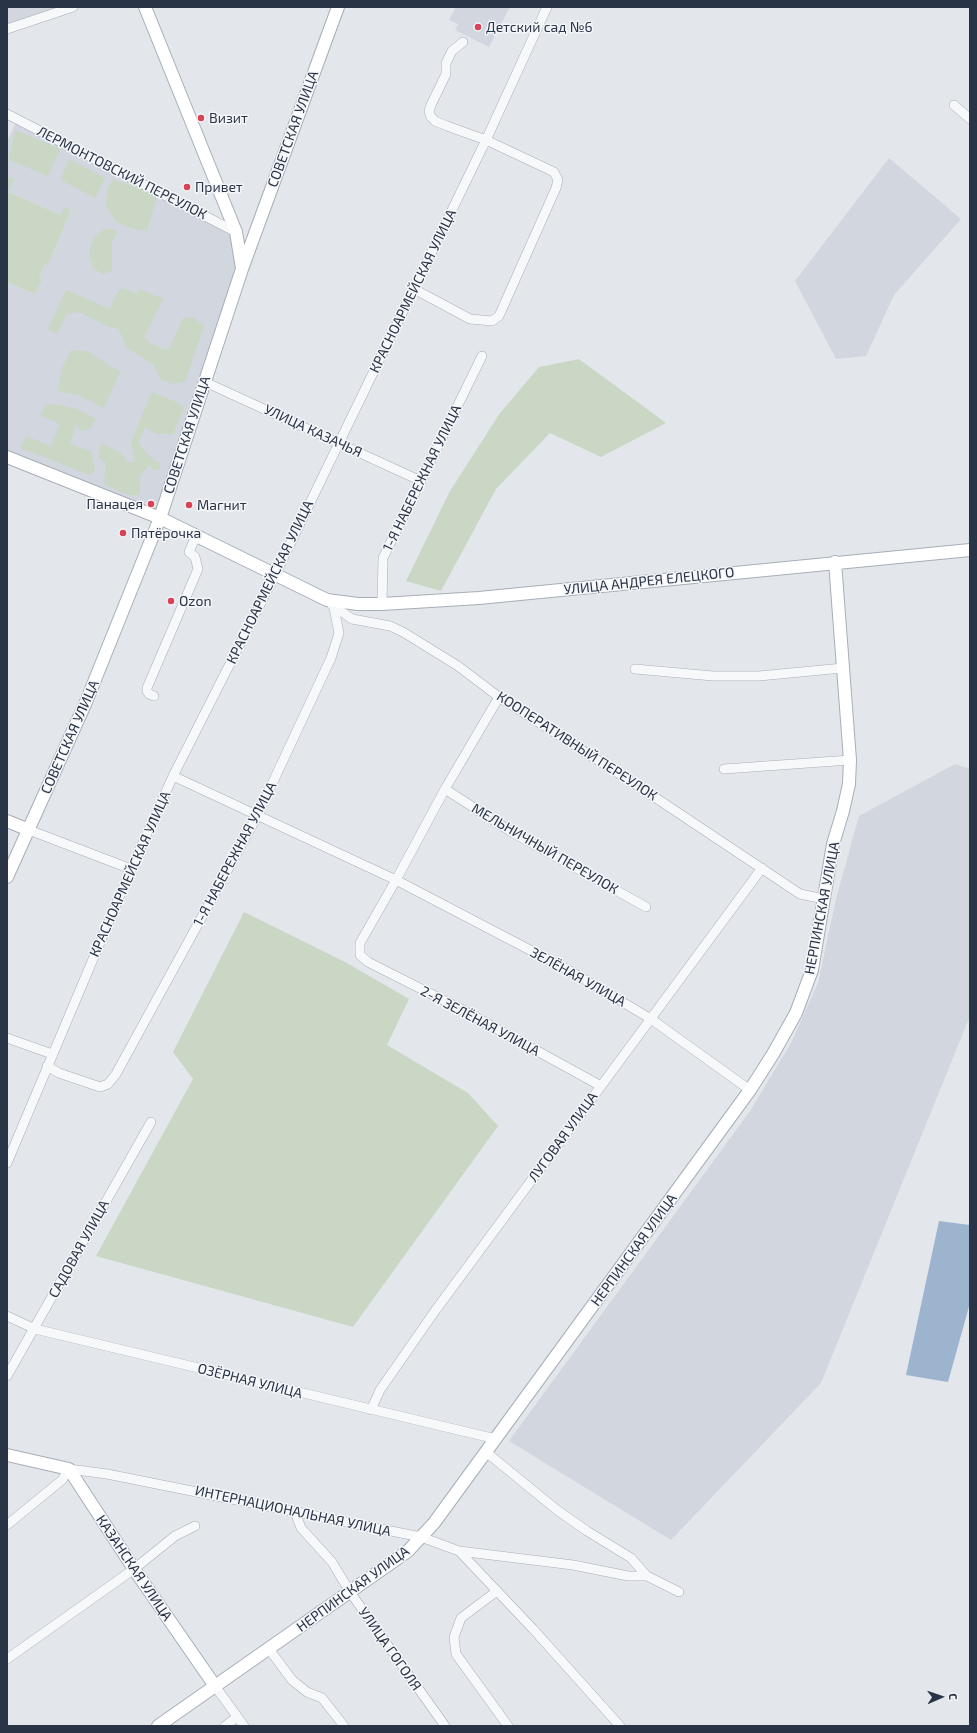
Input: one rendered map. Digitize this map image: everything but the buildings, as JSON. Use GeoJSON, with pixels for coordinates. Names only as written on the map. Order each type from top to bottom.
{"type":"FeatureCollection","features":[{"type":"Feature","properties":{"kind":"main road"},"geometry":{"type":"LineString","coordinates":[[145,7],[236,232],[242,269]]}},
{"type":"Feature","properties":{"kind":"main road","name":"СОВЕТСКАЯ УЛИЦА"},"geometry":{"type":"LineString","coordinates":[[7,877],[86,702],[160,518],[242,269],[338,7]]}},
{"type":"Feature","properties":{"kind":"main road","name":"УЛИЦА АНДРЕЯ ЕЛЕЦКОГО"},"geometry":{"type":"LineString","coordinates":[[7,456],[160,518],[330,604],[382,604],[486,597],[970,550]]}},
{"type":"Feature","properties":{"kind":"main road","name":"НЕРПИНСКАЯ УЛИЦА"},"geometry":{"type":"LineString","coordinates":[[158,1726],[408,1551],[434,1523],[750,1090],[773,1054],[796,1013],[810,977],[819,937],[833,844],[849,784],[850,760],[835,562]]}},
{"type":"Feature","properties":{"kind":"main road"},"geometry":{"type":"LineString","coordinates":[[7,821],[29,830]]}},
{"type":"Feature","properties":{"kind":"main road"},"geometry":{"type":"LineString","coordinates":[[7,1454],[69,1469]]}},
{"type":"Feature","properties":{"kind":"main road","name":"КАЗАНСКАЯ УЛИЦА"},"geometry":{"type":"LineString","coordinates":[[69,1469],[134,1569],[215,1686]]}},
{"type":"Feature","properties":{"kind":"street"},"geometry":{"type":"LineString","coordinates":[[7,29],[73,7]]}},
{"type":"Feature","properties":{"kind":"street","name":"КРАСНОАРМЕЙСКАЯ УЛИЦА"},"geometry":{"type":"LineString","coordinates":[[7,1163],[130,869],[173,776],[274,575],[414,289],[486,140],[547,7]]}},
{"type":"Feature","properties":{"kind":"street"},"geometry":{"type":"LineString","coordinates":[[414,289],[470,319],[492,321],[499,316],[556,188],[558,180],[554,172],[486,140],[435,121],[431,117],[429,111],[446,74],[446,64],[452,51],[463,42]]}},
{"type":"Feature","properties":{"kind":"street"},"geometry":{"type":"LineString","coordinates":[[954,104],[970,119]]}},
{"type":"Feature","properties":{"kind":"street","name":"ЛЕРМОНТОВСКИЙ ПЕРЕУЛОК"},"geometry":{"type":"LineString","coordinates":[[7,114],[236,232]]}},
{"type":"Feature","properties":{"kind":"street","name":"1-Я НАБЕРЕЖНАЯ УЛИЦА"},"geometry":{"type":"LineString","coordinates":[[382,604],[383,558],[482,356]]}},
{"type":"Feature","properties":{"kind":"street","name":"УЛИЦА КАЗАЧЬЯ"},"geometry":{"type":"LineString","coordinates":[[205,382],[421,481]]}},
{"type":"Feature","properties":{"kind":"street"},"geometry":{"type":"LineString","coordinates":[[154,696],[147,692],[147,688],[198,569],[195,557],[189,552],[196,536]]}},
{"type":"Feature","properties":{"kind":"street","name":"1-Я НАБЕРЕЖНАЯ УЛИЦА"},"geometry":{"type":"LineString","coordinates":[[47,1066],[59,1073],[100,1087],[108,1084],[116,1074],[257,816],[331,658],[339,633],[330,604]]}},
{"type":"Feature","properties":{"kind":"street","name":"КООПЕРАТИВНЫЙ ПЕРЕУЛОК"},"geometry":{"type":"LineString","coordinates":[[330,604],[352,620],[390,626],[403,632],[458,666],[499,697],[638,786],[800,894],[824,899]]}},
{"type":"Feature","properties":{"kind":"street"},"geometry":{"type":"LineString","coordinates":[[635,669],[713,676],[751,676],[843,668]]}},
{"type":"Feature","properties":{"kind":"street"},"geometry":{"type":"LineString","coordinates":[[396,880],[445,790],[499,697]]}},
{"type":"Feature","properties":{"kind":"street"},"geometry":{"type":"LineString","coordinates":[[724,769],[850,760]]}},
{"type":"Feature","properties":{"kind":"street","name":"ЗЕЛЁНАЯ УЛИЦА"},"geometry":{"type":"LineString","coordinates":[[173,776],[396,880],[572,972],[651,1019],[750,1090]]}},
{"type":"Feature","properties":{"kind":"street","name":"МЕЛЬНИЧНЫЙ ПЕРЕУЛОК"},"geometry":{"type":"LineString","coordinates":[[445,790],[510,831],[646,908]]}},
{"type":"Feature","properties":{"kind":"street"},"geometry":{"type":"LineString","coordinates":[[29,830],[130,869]]}},
{"type":"Feature","properties":{"kind":"street","name":"ЛУГОВАЯ УЛИЦА"},"geometry":{"type":"LineString","coordinates":[[370,1410],[380,1390],[405,1353],[762,868]]}},
{"type":"Feature","properties":{"kind":"street","name":"2-Я ЗЕЛЁНАЯ УЛИЦА"},"geometry":{"type":"LineString","coordinates":[[396,880],[360,943],[360,955],[368,962],[458,1008],[601,1086]]}},
{"type":"Feature","properties":{"kind":"street"},"geometry":{"type":"LineString","coordinates":[[7,1038],[52,1054]]}},
{"type":"Feature","properties":{"kind":"street","name":"САДОВАЯ УЛИЦА"},"geometry":{"type":"LineString","coordinates":[[7,1376],[151,1122]]}},
{"type":"Feature","properties":{"kind":"street","name":"ОЗЁРНАЯ УЛИЦА"},"geometry":{"type":"LineString","coordinates":[[7,1316],[34,1329],[496,1439]]}},
{"type":"Feature","properties":{"kind":"street"},"geometry":{"type":"LineString","coordinates":[[486,1452],[557,1510],[587,1531],[631,1558],[647,1576]]}},
{"type":"Feature","properties":{"kind":"street"},"geometry":{"type":"LineString","coordinates":[[7,1525],[62,1480],[69,1469]]}},
{"type":"Feature","properties":{"kind":"street","name":"ИНТЕРНАЦИОНАЛЬНАЯ УЛИЦА"},"geometry":{"type":"LineString","coordinates":[[69,1469],[123,1477],[421,1537],[459,1551],[573,1565],[628,1576],[647,1576],[679,1592]]}},
{"type":"Feature","properties":{"kind":"street","name":"УЛИЦА ГОГОЛЯ"},"geometry":{"type":"LineString","coordinates":[[295,1512],[301,1528],[332,1562],[350,1592],[445,1726]]}},
{"type":"Feature","properties":{"kind":"street"},"geometry":{"type":"LineString","coordinates":[[7,1660],[134,1569],[175,1536],[195,1526]]}},
{"type":"Feature","properties":{"kind":"street"},"geometry":{"type":"LineString","coordinates":[[459,1551],[620,1726]]}},
{"type":"Feature","properties":{"kind":"street"},"geometry":{"type":"LineString","coordinates":[[497,1591],[461,1618],[454,1637],[456,1654],[508,1726]]}},
{"type":"Feature","properties":{"kind":"street"},"geometry":{"type":"LineString","coordinates":[[269,1648],[292,1680],[307,1692],[322,1698],[344,1726]]}},
{"type":"Feature","properties":{"kind":"street","name":"КАЗАНСКАЯ УЛИЦА"},"geometry":{"type":"LineString","coordinates":[[215,1686],[244,1726]]}},
{"type":"Feature","properties":{"kind":"street"},"geometry":{"type":"LineString","coordinates":[[226,1726],[238,1717]]}},
{"type":"Feature","properties":{"kind":"shaded area"},"geometry":{"type":"Polygon","coordinates":[[[7,7],[73,7],[7,29],[7,7]]]}},
{"type":"Feature","properties":{"kind":"shaded area","name":"Детский сад №6"},"geometry":{"type":"Polygon","coordinates":[[[456,7],[510,7],[489,47],[455,30],[458,24],[449,20],[456,7]]]}},
{"type":"Feature","properties":{"kind":"shaded area"},"geometry":{"type":"Polygon","coordinates":[[[17,119],[236,232],[242,269],[160,518],[7,457],[7,282],[35,294],[41,279],[39,278],[45,264],[48,265],[71,210],[61,215],[8,192],[13,180],[7,177],[7,142],[17,119]]]}},
{"type":"Feature","properties":{"kind":"shaded area"},"geometry":{"type":"Polygon","coordinates":[[[889,158],[961,219],[894,295],[866,356],[836,359],[795,281],[889,158]]]}},
{"type":"Feature","properties":{"kind":"shaded area"},"geometry":{"type":"Polygon","coordinates":[[[955,764],[970,769],[970,1016],[821,1383],[671,1540],[509,1441],[750,1111],[791,1043],[818,983],[836,899],[859,816],[955,764]]]}},
{"type":"Feature","properties":{"kind":"green space"},"geometry":{"type":"Polygon","coordinates":[[[15,130],[60,149],[48,176],[9,160],[15,130]]]}},
{"type":"Feature","properties":{"kind":"green space"},"geometry":{"type":"Polygon","coordinates":[[[69,159],[105,178],[95,198],[61,180],[69,159]]]}},
{"type":"Feature","properties":{"kind":"green space"},"geometry":{"type":"Polygon","coordinates":[[[7,177],[14,179],[8,192],[61,215],[64,207],[71,210],[48,265],[45,264],[39,278],[42,279],[35,294],[7,282],[7,177]]]}},
{"type":"Feature","properties":{"kind":"green space"},"geometry":{"type":"Polygon","coordinates":[[[113,179],[125,184],[132,179],[158,192],[147,231],[131,228],[116,222],[106,205],[108,188],[113,179]]]}},
{"type":"Feature","properties":{"kind":"green space"},"geometry":{"type":"Polygon","coordinates":[[[105,228],[117,231],[112,243],[112,271],[103,274],[93,268],[89,254],[93,239],[105,228]]]}},
{"type":"Feature","properties":{"kind":"green space"},"geometry":{"type":"Polygon","coordinates":[[[122,288],[137,294],[140,289],[163,299],[144,337],[149,343],[166,350],[171,345],[183,318],[192,317],[204,326],[185,382],[173,384],[161,380],[153,364],[126,347],[119,329],[106,326],[79,312],[67,314],[57,334],[48,329],[66,290],[110,309],[115,296],[122,288]]]}},
{"type":"Feature","properties":{"kind":"green space"},"geometry":{"type":"Polygon","coordinates":[[[71,350],[87,351],[120,372],[104,408],[78,395],[58,391],[61,370],[71,350]]]}},
{"type":"Feature","properties":{"kind":"green space"},"geometry":{"type":"Polygon","coordinates":[[[579,359],[666,423],[601,457],[550,433],[496,489],[441,591],[406,581],[450,491],[500,413],[539,367],[579,359]]]}},
{"type":"Feature","properties":{"kind":"green space"},"geometry":{"type":"Polygon","coordinates":[[[152,392],[176,402],[184,408],[173,434],[156,434],[145,427],[138,443],[154,461],[161,463],[159,469],[153,470],[149,465],[140,476],[140,495],[128,495],[104,484],[106,463],[98,457],[101,443],[120,453],[128,462],[135,462],[131,442],[152,392]]]}},
{"type":"Feature","properties":{"kind":"green space"},"geometry":{"type":"Polygon","coordinates":[[[56,404],[77,409],[96,419],[90,429],[82,431],[76,425],[70,444],[91,451],[95,469],[90,475],[21,448],[26,436],[51,446],[60,424],[41,416],[45,405],[56,404]]]}},
{"type":"Feature","properties":{"kind":"green space"},"geometry":{"type":"Polygon","coordinates":[[[244,912],[345,962],[409,999],[387,1045],[468,1093],[498,1126],[353,1327],[96,1256],[193,1079],[173,1052],[244,912]]]}},
{"type":"Feature","properties":{"kind":"water"},"geometry":{"type":"Polygon","coordinates":[[[939,1221],[970,1225],[970,1303],[948,1382],[906,1375],[939,1221]]]}},
{"type":"Feature","properties":{"kind":"place","name":"Детский сад №6"},"geometry":{"type":"Point","coordinates":[478,27]}},
{"type":"Feature","properties":{"kind":"place","name":"Визит"},"geometry":{"type":"Point","coordinates":[201,118]}},
{"type":"Feature","properties":{"kind":"place","name":"Привет"},"geometry":{"type":"Point","coordinates":[187,187]}},
{"type":"Feature","properties":{"kind":"place","name":"Панацея"},"geometry":{"type":"Point","coordinates":[151,504]}},
{"type":"Feature","properties":{"kind":"place","name":"Магнит"},"geometry":{"type":"Point","coordinates":[189,505]}},
{"type":"Feature","properties":{"kind":"place","name":"Пятёрочка"},"geometry":{"type":"Point","coordinates":[123,533]}},
{"type":"Feature","properties":{"kind":"place","name":"Ozon"},"geometry":{"type":"Point","coordinates":[171,601]}}]}
